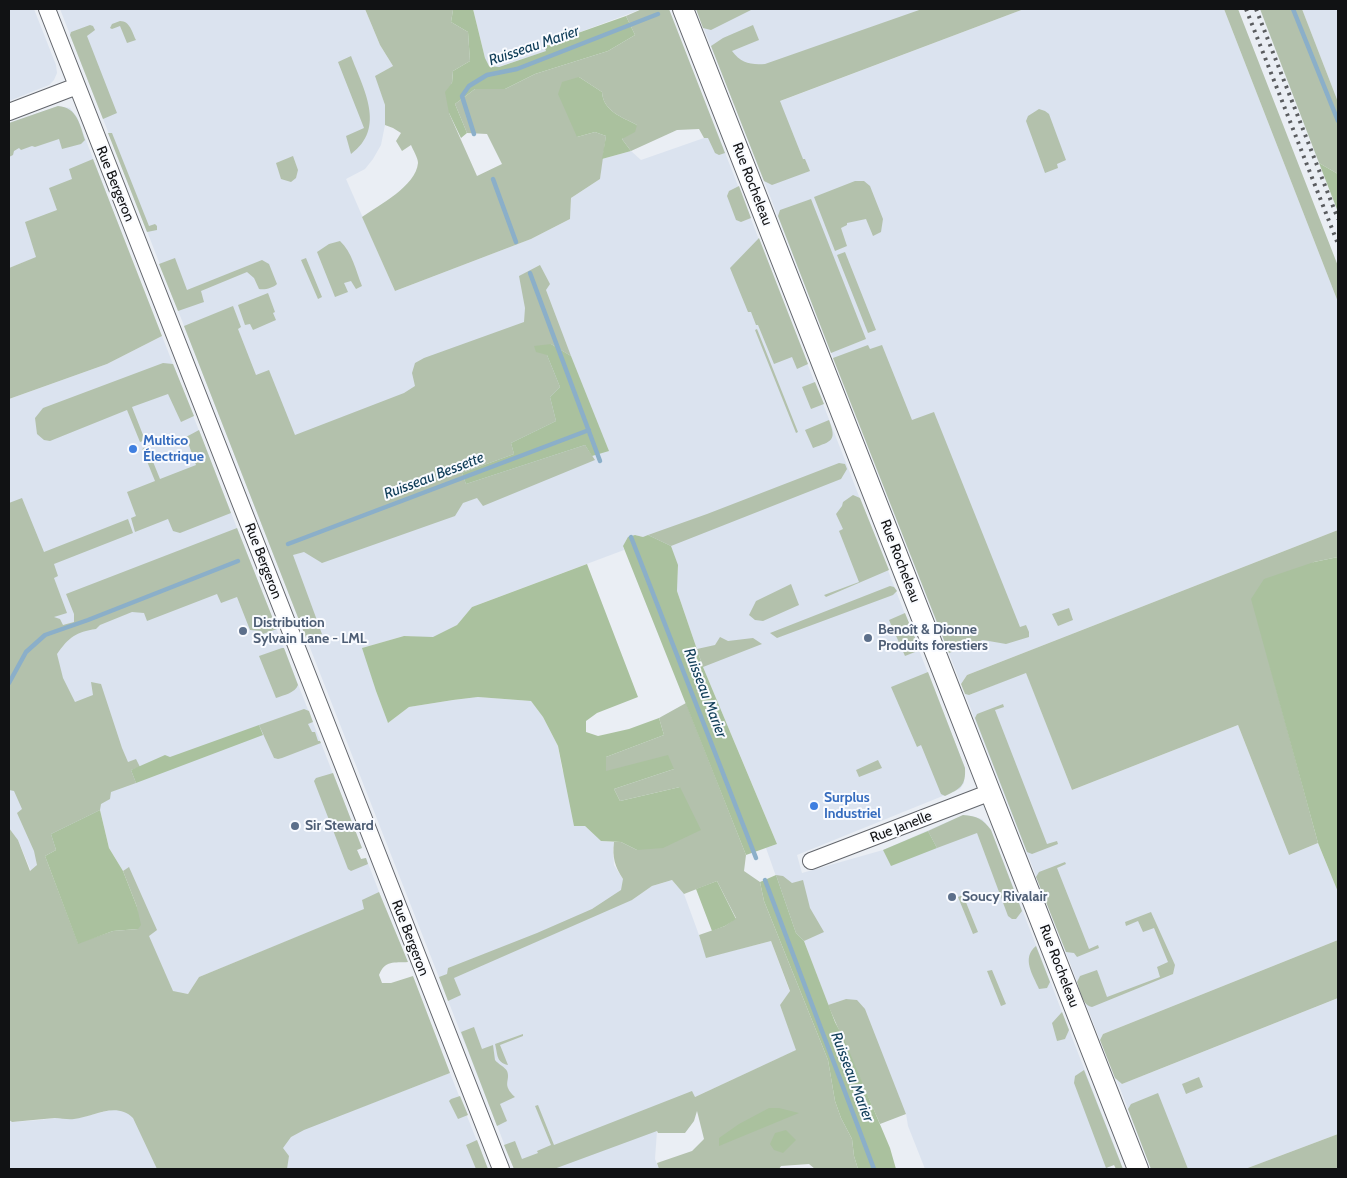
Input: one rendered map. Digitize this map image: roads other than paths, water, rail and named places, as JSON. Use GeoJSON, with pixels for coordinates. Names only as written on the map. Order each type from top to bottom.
{"type":"FeatureCollection","features":[{"type":"Feature","properties":{"kind":"street","name":"Rue Bergeron"},"geometry":{"type":"LineString","coordinates":[[47,9],[501,1169]]}},
{"type":"Feature","properties":{"kind":"street","name":"Rue Rocheleau"},"geometry":{"type":"LineString","coordinates":[[683,9],[1138,1169]]}},
{"type":"Feature","properties":{"kind":"street"},"geometry":{"type":"LineString","coordinates":[[9,112],[77,86]]}},
{"type":"Feature","properties":{"kind":"street","name":"Rue Janelle"},"geometry":{"type":"LineString","coordinates":[[811,861],[991,792]]}},
{"type":"Feature","properties":{"kind":"waterway"},"geometry":{"type":"LineString","coordinates":[[1293,9],[1338,121]]}},
{"type":"Feature","properties":{"kind":"waterway","name":"Ruisseau Marier"},"geometry":{"type":"LineString","coordinates":[[474,134],[462,96],[469,86],[487,75],[517,69],[658,14]]}},
{"type":"Feature","properties":{"kind":"waterway","name":"Ruisseau Marier"},"geometry":{"type":"LineString","coordinates":[[493,179],[516,242]]}},
{"type":"Feature","properties":{"kind":"waterway","name":"Ruisseau Marier"},"geometry":{"type":"LineString","coordinates":[[530,273],[600,461]]}},
{"type":"Feature","properties":{"kind":"waterway","name":"Ruisseau Bessette"},"geometry":{"type":"LineString","coordinates":[[288,544],[589,430]]}},
{"type":"Feature","properties":{"kind":"waterway","name":"Ruisseau Marier"},"geometry":{"type":"LineString","coordinates":[[631,537],[756,858]]}},
{"type":"Feature","properties":{"kind":"waterway","name":"Ruisseau Bessette"},"geometry":{"type":"LineString","coordinates":[[9,683],[26,652],[45,635],[238,561]]}},
{"type":"Feature","properties":{"kind":"waterway","name":"Ruisseau Marier"},"geometry":{"type":"LineString","coordinates":[[765,880],[874,1169]]}},
{"type":"Feature","properties":{"kind":"railway"},"geometry":{"type":"LineString","coordinates":[[1246,9],[1338,244]]}},
{"type":"Feature","properties":{"kind":"railway"},"geometry":{"type":"LineString","coordinates":[[1256,9],[1338,219]]}},
{"type":"Feature","properties":{"kind":"place","name":"Multico Électrique"},"geometry":{"type":"Point","coordinates":[133,449]}},
{"type":"Feature","properties":{"kind":"place","name":"Distribution Sylvain Lane - LML"},"geometry":{"type":"Point","coordinates":[243,631]}},
{"type":"Feature","properties":{"kind":"place","name":"Benoît & Dionne Produits forestiers"},"geometry":{"type":"Point","coordinates":[868,638]}},
{"type":"Feature","properties":{"kind":"place","name":"Surplus Industriel"},"geometry":{"type":"Point","coordinates":[814,806]}},
{"type":"Feature","properties":{"kind":"place","name":"Sir Steward"},"geometry":{"type":"Point","coordinates":[295,826]}},
{"type":"Feature","properties":{"kind":"place","name":"Soucy Rivalair"},"geometry":{"type":"Point","coordinates":[952,897]}}]}
